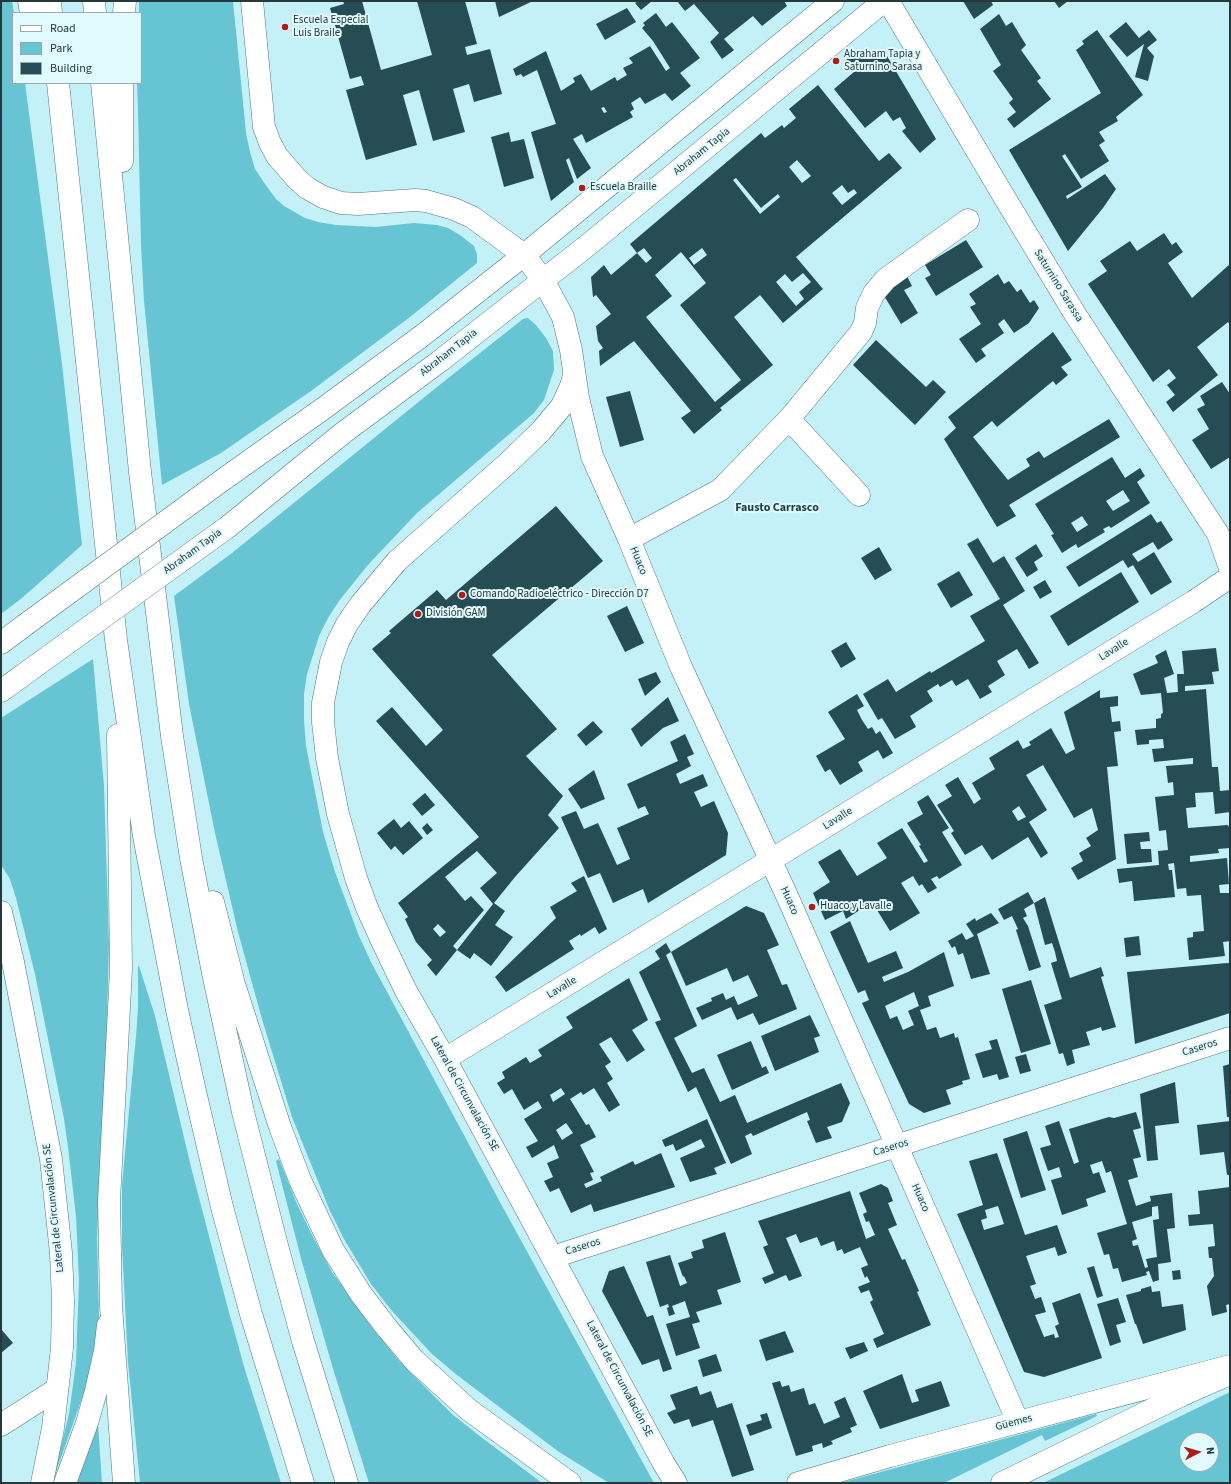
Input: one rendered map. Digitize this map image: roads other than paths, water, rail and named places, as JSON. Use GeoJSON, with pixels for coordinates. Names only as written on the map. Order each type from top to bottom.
{"type":"FeatureCollection","features":[{"type":"Feature","properties":{"kind":"main road"},"geometry":{"type":"LineString","coordinates":[[29,1],[31,12]]}},
{"type":"Feature","properties":{"kind":"main road"},"geometry":{"type":"LineString","coordinates":[[50,1],[51,12]]}},
{"type":"Feature","properties":{"kind":"main road"},"geometry":{"type":"LineString","coordinates":[[94,1],[95,12]]}},
{"type":"Feature","properties":{"kind":"main road"},"geometry":{"type":"LineString","coordinates":[[124,12],[125,1]]}},
{"type":"Feature","properties":{"kind":"main road"},"geometry":{"type":"LineString","coordinates":[[252,1],[264,127],[277,156],[307,188],[323,197],[341,203],[358,204],[415,200],[426,201],[454,209],[472,218],[524,255],[543,280],[563,317],[571,350],[574,376]]}},
{"type":"Feature","properties":{"kind":"main road"},"geometry":{"type":"LineString","coordinates":[[1,643],[423,335],[524,255],[833,1]]}},
{"type":"Feature","properties":{"kind":"main road","name":"Abraham Tapia"},"geometry":{"type":"LineString","coordinates":[[1,691],[229,526],[343,433],[440,360],[600,235],[884,1]]}},
{"type":"Feature","properties":{"kind":"main road","name":"Saturnino Sarassa"},"geometry":{"type":"LineString","coordinates":[[888,1],[1075,314],[1218,534],[1230,568]]}},
{"type":"Feature","properties":{"kind":"main road"},"geometry":{"type":"LineString","coordinates":[[47,84],[68,183]]}},
{"type":"Feature","properties":{"kind":"main road"},"geometry":{"type":"LineString","coordinates":[[58,84],[116,640],[144,836],[161,928],[194,1087],[232,1245],[275,1394],[303,1483]]}},
{"type":"Feature","properties":{"kind":"main road"},"geometry":{"type":"LineString","coordinates":[[102,84],[140,472],[172,736],[191,858],[243,1112],[303,1342],[347,1483]]}},
{"type":"Feature","properties":{"kind":"main road"},"geometry":{"type":"LineString","coordinates":[[122,84],[123,189],[132,392]]}},
{"type":"Feature","properties":{"kind":"main road"},"geometry":{"type":"LineString","coordinates":[[629,538],[720,490],[789,419],[861,332],[865,323],[867,308],[874,294],[886,279],[968,220]]}},
{"type":"Feature","properties":{"kind":"main road","name":"Huaco"},"geometry":{"type":"LineString","coordinates":[[574,376],[582,420],[592,456],[629,538],[681,668],[770,861],[1018,1422]]}},
{"type":"Feature","properties":{"kind":"main road","name":"Lateral de Circunvalación SE"},"geometry":{"type":"LineString","coordinates":[[574,376],[562,406],[541,431],[509,462],[397,561],[360,605],[347,624],[338,642],[326,681],[323,704],[327,758],[338,814],[352,864],[367,908],[406,991],[445,1059],[664,1464],[676,1483]]}},
{"type":"Feature","properties":{"kind":"main road"},"geometry":{"type":"LineString","coordinates":[[789,419],[859,495]]}},
{"type":"Feature","properties":{"kind":"main road","name":"Lavalle"},"geometry":{"type":"LineString","coordinates":[[445,1059],[770,861],[1230,577]]}},
{"type":"Feature","properties":{"kind":"main road"},"geometry":{"type":"LineString","coordinates":[[116,640],[121,969],[108,1201],[111,1306],[124,1483]]}},
{"type":"Feature","properties":{"kind":"main road"},"geometry":{"type":"LineString","coordinates":[[172,736],[234,984],[256,1056],[300,1180],[333,1250],[361,1294],[414,1360],[469,1410],[570,1483]]}},
{"type":"Feature","properties":{"kind":"main road","name":"Lateral de Circunvalación SE"},"geometry":{"type":"LineString","coordinates":[[1,912],[13,962],[51,1159],[61,1253],[63,1301],[62,1348],[52,1428],[42,1483]]}},
{"type":"Feature","properties":{"kind":"main road","name":"Caseros"},"geometry":{"type":"LineString","coordinates":[[553,1257],[1230,1038]]}},
{"type":"Feature","properties":{"kind":"main road"},"geometry":{"type":"LineString","coordinates":[[64,1483],[87,1423],[96,1391],[105,1350],[111,1306]]}},
{"type":"Feature","properties":{"kind":"main road","name":"Güemes"},"geometry":{"type":"LineString","coordinates":[[798,1483],[890,1456],[1230,1366]]}},
{"type":"Feature","properties":{"kind":"main road"},"geometry":{"type":"LineString","coordinates":[[1002,1483],[1182,1395],[1230,1374]]}},
{"type":"Feature","properties":{"kind":"main road"},"geometry":{"type":"LineString","coordinates":[[1,1425],[57,1389]]}},
{"type":"Feature","properties":{"kind":"place","name":"Escuela Especial Luis Braile"},"geometry":{"type":"Point","coordinates":[285,27]}},
{"type":"Feature","properties":{"kind":"place","name":"Abraham Tapia y Saturnino Sarasa"},"geometry":{"type":"Point","coordinates":[836,61]}},
{"type":"Feature","properties":{"kind":"place","name":"Escuela Braille"},"geometry":{"type":"Point","coordinates":[582,188]}},
{"type":"Feature","properties":{"kind":"place","name":"Comando Radioeléctrico - Dirección D7"},"geometry":{"type":"Point","coordinates":[462,595]}},
{"type":"Feature","properties":{"kind":"place","name":"División GAM"},"geometry":{"type":"Point","coordinates":[418,614]}},
{"type":"Feature","properties":{"kind":"place","name":"Huaco y Lavalle"},"geometry":{"type":"Point","coordinates":[812,907]}},
{"type":"Feature","properties":{"kind":"district","name":"Fausto Carrasco"},"geometry":{"type":"Point","coordinates":[777,508]}}]}
